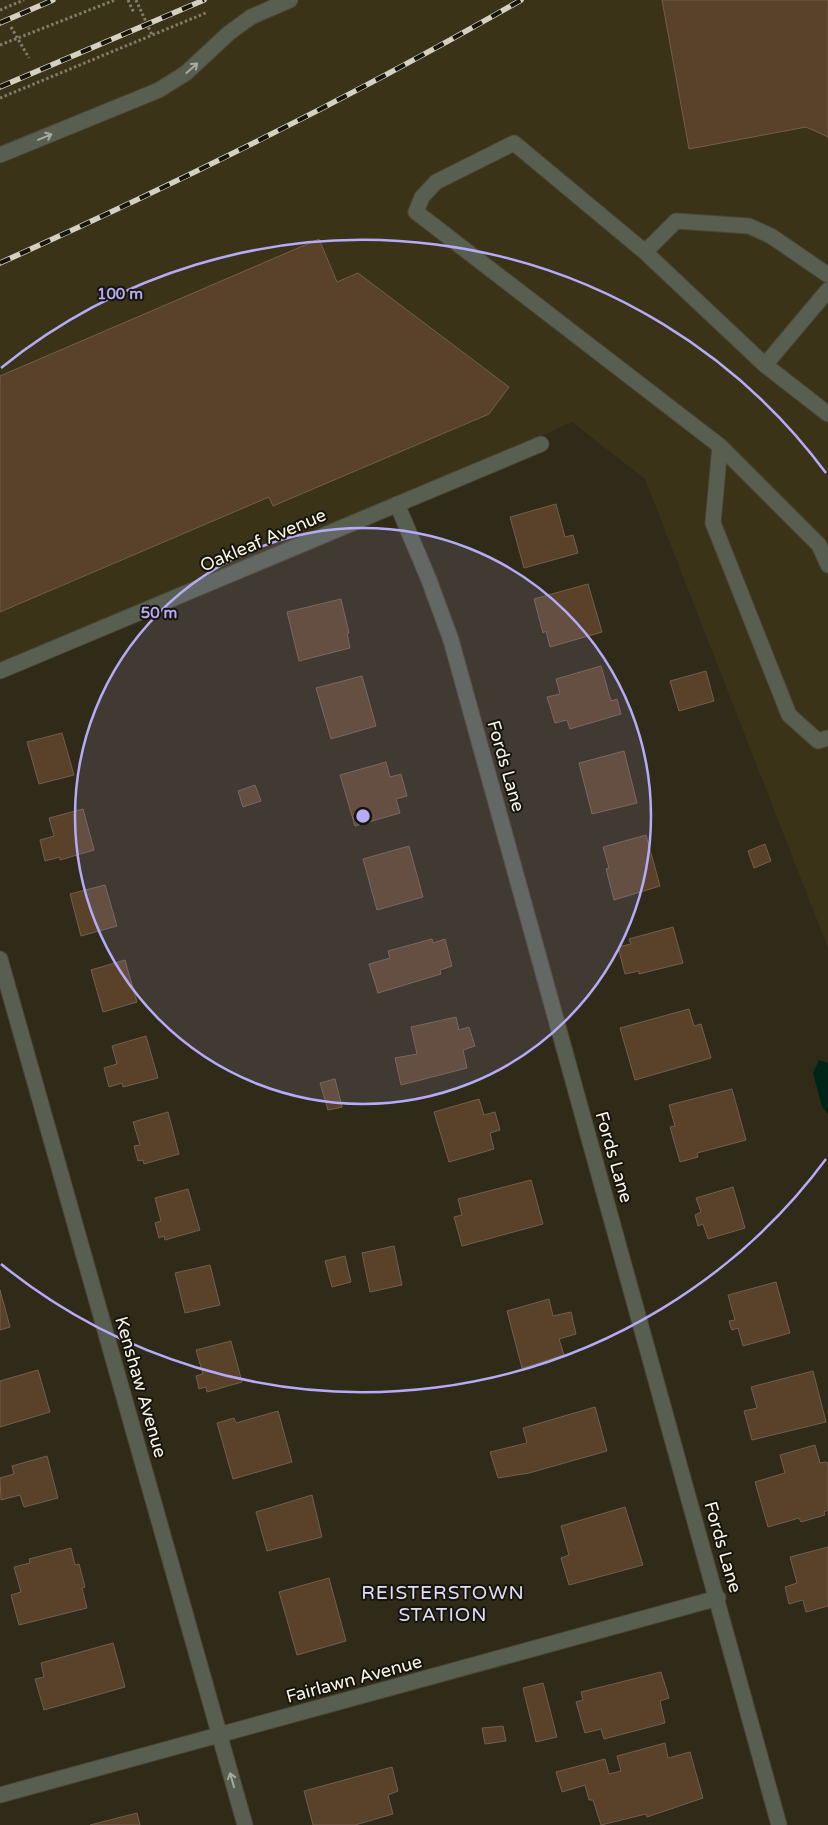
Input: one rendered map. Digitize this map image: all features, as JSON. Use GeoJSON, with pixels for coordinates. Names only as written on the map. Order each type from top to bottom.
{"type":"FeatureCollection","features":[{"type":"Feature","properties":{"kind":"street"},"geometry":{"type":"LineString","coordinates":[[0,155],[158,90],[186,74],[229,33],[250,17],[290,0]]}},
{"type":"Feature","properties":{"kind":"street"},"geometry":{"type":"LineString","coordinates":[[828,414],[766,365],[645,252],[514,143],[436,182],[422,197],[416,212],[720,446],[819,545],[828,565]]}},
{"type":"Feature","properties":{"kind":"street"},"geometry":{"type":"LineString","coordinates":[[645,252],[676,221],[749,226],[771,236],[828,274]]}},
{"type":"Feature","properties":{"kind":"street"},"geometry":{"type":"LineString","coordinates":[[766,365],[828,290]]}},
{"type":"Feature","properties":{"kind":"street","name":"Oakleaf Avenue"},"geometry":{"type":"LineString","coordinates":[[0,671],[541,444]]}},
{"type":"Feature","properties":{"kind":"street"},"geometry":{"type":"LineString","coordinates":[[720,446],[713,523],[789,715],[818,741],[828,738]]}},
{"type":"Feature","properties":{"kind":"street","name":"Fords Lane"},"geometry":{"type":"LineString","coordinates":[[397,504],[430,580],[451,640],[780,1825]]}},
{"type":"Feature","properties":{"kind":"street","name":"Kenshaw Avenue"},"geometry":{"type":"LineString","coordinates":[[0,959],[245,1825]]}},
{"type":"Feature","properties":{"kind":"street","name":"Fairlawn Avenue"},"geometry":{"type":"LineString","coordinates":[[0,1795],[718,1598]]}},
{"type":"Feature","properties":{"kind":"path"},"geometry":{"type":"LineString","coordinates":[[0,10],[24,0]]}},
{"type":"Feature","properties":{"kind":"path"},"geometry":{"type":"LineString","coordinates":[[0,45],[115,0]]}},
{"type":"Feature","properties":{"kind":"path"},"geometry":{"type":"LineString","coordinates":[[128,0],[134,13]]}},
{"type":"Feature","properties":{"kind":"path"},"geometry":{"type":"LineString","coordinates":[[136,0],[152,35]]}},
{"type":"Feature","properties":{"kind":"path"},"geometry":{"type":"LineString","coordinates":[[0,98],[214,10]]}},
{"type":"Feature","properties":{"kind":"path"},"geometry":{"type":"LineString","coordinates":[[12,27],[29,58]]}},
{"type":"Feature","properties":{"kind":"shaded area"},"geometry":{"type":"Polygon","coordinates":[[[0,0],[828,0],[828,948],[645,479],[572,422],[228,576],[0,671],[0,0]]]}},
{"type":"Feature","properties":{"kind":"shaded area"},"geometry":{"type":"Polygon","coordinates":[[[819,1060],[828,1063],[828,1114],[822,1107],[813,1073],[819,1060]]]}},
{"type":"Feature","properties":{"kind":"building"},"geometry":{"type":"Polygon","coordinates":[[[662,0],[828,0],[828,137],[806,127],[689,149],[662,0]]]}},
{"type":"Feature","properties":{"kind":"building"},"geometry":{"type":"Polygon","coordinates":[[[319,239],[337,282],[358,273],[509,387],[489,414],[273,506],[269,497],[0,612],[0,376],[319,239]]]}},
{"type":"Feature","properties":{"kind":"building"},"geometry":{"type":"Polygon","coordinates":[[[556,504],[565,537],[573,535],[578,553],[524,568],[510,517],[556,504]]]}},
{"type":"Feature","properties":{"kind":"building"},"geometry":{"type":"Polygon","coordinates":[[[588,584],[602,632],[550,647],[546,631],[543,633],[534,599],[588,584]]]}},
{"type":"Feature","properties":{"kind":"building"},"geometry":{"type":"Polygon","coordinates":[[[341,599],[349,633],[347,633],[350,648],[299,661],[287,612],[341,599]]]}},
{"type":"Feature","properties":{"kind":"building"},"geometry":{"type":"Polygon","coordinates":[[[601,666],[611,701],[617,699],[621,714],[570,729],[567,720],[555,723],[547,697],[560,694],[556,679],[601,666]]]}},
{"type":"Feature","properties":{"kind":"building"},"geometry":{"type":"Polygon","coordinates":[[[706,671],[714,701],[679,711],[670,681],[706,671]]]}},
{"type":"Feature","properties":{"kind":"building"},"geometry":{"type":"Polygon","coordinates":[[[362,676],[376,726],[331,739],[316,688],[362,676]]]}},
{"type":"Feature","properties":{"kind":"building"},"geometry":{"type":"Polygon","coordinates":[[[62,733],[74,775],[39,784],[27,742],[62,733]]]}},
{"type":"Feature","properties":{"kind":"building"},"geometry":{"type":"Polygon","coordinates":[[[624,751],[637,803],[592,814],[579,763],[624,751]]]}},
{"type":"Feature","properties":{"kind":"building"},"geometry":{"type":"Polygon","coordinates":[[[386,762],[390,777],[401,774],[407,796],[396,799],[400,813],[355,826],[340,775],[386,762]]]}},
{"type":"Feature","properties":{"kind":"building"},"geometry":{"type":"Polygon","coordinates":[[[255,785],[261,801],[243,807],[238,791],[255,785]]]}},
{"type":"Feature","properties":{"kind":"building"},"geometry":{"type":"Polygon","coordinates":[[[83,809],[94,850],[60,860],[60,857],[45,861],[40,840],[54,836],[49,818],[83,809]]]}},
{"type":"Feature","properties":{"kind":"building"},"geometry":{"type":"Polygon","coordinates":[[[646,835],[660,886],[614,900],[606,869],[609,868],[603,847],[646,835]]]}},
{"type":"Feature","properties":{"kind":"building"},"geometry":{"type":"Polygon","coordinates":[[[765,844],[771,861],[754,868],[748,851],[765,844]]]}},
{"type":"Feature","properties":{"kind":"building"},"geometry":{"type":"Polygon","coordinates":[[[409,846],[423,897],[377,910],[363,859],[409,846]]]}},
{"type":"Feature","properties":{"kind":"building"},"geometry":{"type":"Polygon","coordinates":[[[105,885],[117,926],[81,936],[70,894],[105,885]]]}},
{"type":"Feature","properties":{"kind":"building"},"geometry":{"type":"Polygon","coordinates":[[[673,927],[683,963],[639,974],[639,971],[625,974],[618,947],[631,944],[629,939],[673,927]]]}},
{"type":"Feature","properties":{"kind":"building"},"geometry":{"type":"Polygon","coordinates":[[[432,939],[433,943],[445,939],[452,966],[440,970],[441,974],[378,993],[369,964],[390,958],[388,951],[432,939]]]}},
{"type":"Feature","properties":{"kind":"building"},"geometry":{"type":"Polygon","coordinates":[[[125,960],[137,1002],[103,1012],[91,970],[125,960]]]}},
{"type":"Feature","properties":{"kind":"building"},"geometry":{"type":"Polygon","coordinates":[[[689,1009],[694,1026],[701,1024],[711,1058],[635,1080],[620,1028],[689,1009]]]}},
{"type":"Feature","properties":{"kind":"building"},"geometry":{"type":"Polygon","coordinates":[[[456,1017],[459,1030],[469,1027],[475,1046],[463,1050],[467,1068],[401,1085],[395,1058],[417,1054],[411,1027],[456,1017]]]}},
{"type":"Feature","properties":{"kind":"building"},"geometry":{"type":"Polygon","coordinates":[[[146,1036],[158,1078],[123,1087],[122,1083],[109,1087],[104,1068],[117,1064],[112,1046],[146,1036]]]}},
{"type":"Feature","properties":{"kind":"building"},"geometry":{"type":"Polygon","coordinates":[[[335,1079],[342,1107],[328,1110],[320,1083],[335,1079]]]}},
{"type":"Feature","properties":{"kind":"building"},"geometry":{"type":"Polygon","coordinates":[[[732,1089],[746,1140],[697,1153],[698,1157],[680,1162],[670,1127],[675,1126],[669,1105],[732,1089]]]}},
{"type":"Feature","properties":{"kind":"building"},"geometry":{"type":"Polygon","coordinates":[[[479,1099],[484,1115],[495,1112],[500,1130],[490,1133],[494,1149],[449,1162],[434,1112],[479,1099]]]}},
{"type":"Feature","properties":{"kind":"building"},"geometry":{"type":"Polygon","coordinates":[[[168,1112],[179,1154],[144,1164],[143,1160],[138,1161],[134,1146],[140,1145],[133,1122],[168,1112]]]}},
{"type":"Feature","properties":{"kind":"building"},"geometry":{"type":"Polygon","coordinates":[[[531,1180],[543,1224],[462,1246],[454,1217],[462,1215],[458,1199],[531,1180]]]}},
{"type":"Feature","properties":{"kind":"building"},"geometry":{"type":"Polygon","coordinates":[[[733,1187],[745,1228],[708,1239],[703,1224],[698,1226],[695,1215],[701,1212],[696,1198],[733,1187]]]}},
{"type":"Feature","properties":{"kind":"building"},"geometry":{"type":"Polygon","coordinates":[[[188,1189],[200,1230],[165,1240],[164,1236],[159,1238],[155,1223],[161,1221],[155,1198],[188,1189]]]}},
{"type":"Feature","properties":{"kind":"building"},"geometry":{"type":"Polygon","coordinates":[[[394,1246],[402,1285],[370,1292],[362,1253],[394,1246]]]}},
{"type":"Feature","properties":{"kind":"building"},"geometry":{"type":"Polygon","coordinates":[[[345,1256],[351,1282],[332,1287],[325,1261],[345,1256]]]}},
{"type":"Feature","properties":{"kind":"building"},"geometry":{"type":"Polygon","coordinates":[[[210,1265],[220,1305],[185,1313],[175,1273],[210,1265]]]}},
{"type":"Feature","properties":{"kind":"building"},"geometry":{"type":"Polygon","coordinates":[[[776,1282],[790,1333],[743,1346],[738,1328],[732,1330],[731,1328],[729,1321],[735,1320],[728,1295],[776,1282]]]}},
{"type":"Feature","properties":{"kind":"building"},"geometry":{"type":"Polygon","coordinates":[[[0,1290],[10,1327],[0,1330],[0,1290]]]}},
{"type":"Feature","properties":{"kind":"building"},"geometry":{"type":"Polygon","coordinates":[[[549,1299],[553,1316],[571,1312],[576,1334],[559,1339],[564,1355],[522,1368],[507,1311],[549,1299]]]}},
{"type":"Feature","properties":{"kind":"building"},"geometry":{"type":"Polygon","coordinates":[[[231,1341],[242,1382],[207,1392],[206,1387],[199,1389],[196,1376],[203,1374],[196,1350],[231,1341]]]}},
{"type":"Feature","properties":{"kind":"building"},"geometry":{"type":"Polygon","coordinates":[[[38,1370],[50,1412],[0,1427],[0,1381],[38,1370]]]}},
{"type":"Feature","properties":{"kind":"building"},"geometry":{"type":"Polygon","coordinates":[[[813,1371],[826,1422],[752,1440],[744,1411],[757,1408],[751,1387],[813,1371]]]}},
{"type":"Feature","properties":{"kind":"building"},"geometry":{"type":"Polygon","coordinates":[[[595,1407],[607,1451],[529,1473],[498,1478],[490,1452],[527,1443],[523,1428],[595,1407]]]}},
{"type":"Feature","properties":{"kind":"building"},"geometry":{"type":"Polygon","coordinates":[[[278,1411],[292,1462],[233,1479],[217,1423],[234,1418],[236,1423],[278,1411]]]}},
{"type":"Feature","properties":{"kind":"building"},"geometry":{"type":"Polygon","coordinates":[[[815,1445],[820,1463],[827,1462],[828,1466],[828,1510],[824,1512],[825,1515],[801,1522],[799,1518],[768,1527],[755,1482],[785,1473],[780,1455],[815,1445]]]}},
{"type":"Feature","properties":{"kind":"building"},"geometry":{"type":"Polygon","coordinates":[[[47,1456],[58,1498],[24,1507],[20,1495],[1,1500],[0,1478],[14,1474],[12,1466],[47,1456]]]}},
{"type":"Feature","properties":{"kind":"building"},"geometry":{"type":"Polygon","coordinates":[[[312,1495],[322,1537],[267,1551],[256,1512],[312,1495]]]}},
{"type":"Feature","properties":{"kind":"building"},"geometry":{"type":"Polygon","coordinates":[[[625,1507],[643,1565],[569,1585],[561,1558],[569,1555],[561,1526],[625,1507]]]}},
{"type":"Feature","properties":{"kind":"building"},"geometry":{"type":"Polygon","coordinates":[[[828,1547],[828,1606],[806,1612],[803,1600],[789,1604],[785,1587],[797,1583],[790,1557],[828,1547]]]}},
{"type":"Feature","properties":{"kind":"building"},"geometry":{"type":"Polygon","coordinates":[[[71,1548],[75,1565],[79,1564],[85,1587],[82,1588],[87,1608],[19,1625],[11,1595],[21,1592],[14,1567],[30,1563],[29,1559],[71,1548]]]}},
{"type":"Feature","properties":{"kind":"building"},"geometry":{"type":"Polygon","coordinates":[[[329,1578],[346,1641],[297,1655],[279,1592],[329,1578]]]}},
{"type":"Feature","properties":{"kind":"building"},"geometry":{"type":"Polygon","coordinates":[[[113,1643],[125,1687],[44,1710],[35,1679],[44,1677],[41,1663],[113,1643]]]}},
{"type":"Feature","properties":{"kind":"building"},"geometry":{"type":"Polygon","coordinates":[[[661,1672],[669,1698],[660,1701],[665,1723],[604,1739],[601,1729],[585,1733],[576,1702],[583,1700],[581,1692],[661,1672]]]}},
{"type":"Feature","properties":{"kind":"building"},"geometry":{"type":"Polygon","coordinates":[[[543,1683],[557,1737],[536,1742],[523,1688],[543,1683]]]}},
{"type":"Feature","properties":{"kind":"building"},"geometry":{"type":"Polygon","coordinates":[[[503,1726],[506,1741],[485,1744],[482,1728],[503,1726]]]}},
{"type":"Feature","properties":{"kind":"building"},"geometry":{"type":"Polygon","coordinates":[[[665,1743],[668,1758],[690,1752],[703,1798],[647,1817],[646,1814],[601,1825],[593,1800],[589,1800],[585,1785],[562,1792],[556,1772],[605,1759],[609,1774],[621,1771],[617,1756],[665,1743]]]}},
{"type":"Feature","properties":{"kind":"building"},"geometry":{"type":"Polygon","coordinates":[[[392,1767],[398,1791],[388,1795],[393,1814],[355,1825],[313,1825],[304,1791],[392,1767]]]}},
{"type":"Feature","properties":{"kind":"building"},"geometry":{"type":"Polygon","coordinates":[[[137,1813],[140,1825],[90,1825],[137,1813]]]}},
{"type":"Feature","properties":{"kind":"railway"},"geometry":{"type":"LineString","coordinates":[[0,23],[53,0]]}},
{"type":"Feature","properties":{"kind":"railway"},"geometry":{"type":"LineString","coordinates":[[0,87],[204,0]]}},
{"type":"Feature","properties":{"kind":"railway"},"geometry":{"type":"LineString","coordinates":[[0,263],[133,202],[264,138],[393,71],[521,0]]}},
{"type":"Feature","properties":{"kind":"district","name":"REISTERSTOWN STATION"},"geometry":{"type":"Point","coordinates":[443,1603]}}]}
